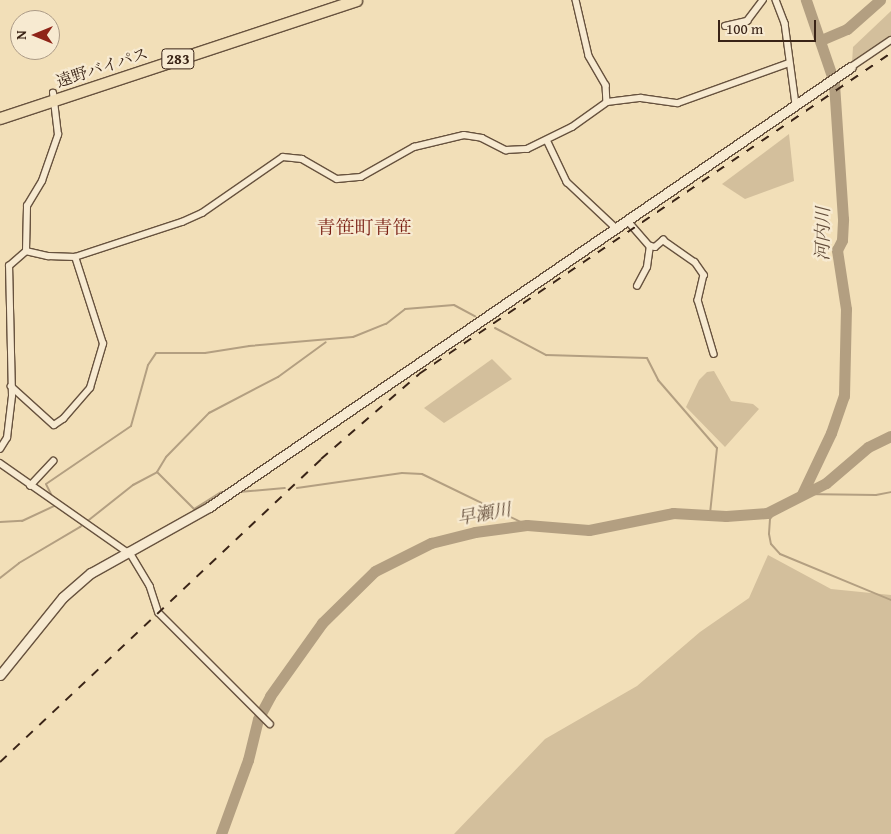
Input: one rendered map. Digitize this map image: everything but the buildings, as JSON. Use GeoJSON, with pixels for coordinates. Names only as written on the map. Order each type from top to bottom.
{"type":"FeatureCollection","features":[{"type":"Feature","properties":{"kind":"highway","name":"遠野バイパス"},"geometry":{"type":"LineString","coordinates":[[295,16],[332,0]]}},
{"type":"Feature","properties":{"kind":"highway","name":"遠野バイパス"},"geometry":{"type":"LineString","coordinates":[[0,118],[53,97],[295,16],[356,0]]}},
{"type":"Feature","properties":{"kind":"highway","name":"遠野バイパス"},"geometry":{"type":"LineString","coordinates":[[0,110],[53,97]]}},
{"type":"Feature","properties":{"kind":"street"},"geometry":{"type":"LineString","coordinates":[[576,0],[589,56],[606,85],[607,102]]}},
{"type":"Feature","properties":{"kind":"street"},"geometry":{"type":"LineString","coordinates":[[725,26],[747,21],[763,0]]}},
{"type":"Feature","properties":{"kind":"street"},"geometry":{"type":"LineString","coordinates":[[776,0],[785,23],[796,104]]}},
{"type":"Feature","properties":{"kind":"street"},"geometry":{"type":"LineString","coordinates":[[0,675],[62,597],[92,573],[209,507],[314,432],[628,222],[891,40]]}},
{"type":"Feature","properties":{"kind":"street"},"geometry":{"type":"LineString","coordinates":[[26,251],[48,256],[75,257],[195,216],[283,158],[302,160],[337,178],[361,177],[414,147],[464,135],[482,138],[506,150],[527,148],[548,140],[607,102],[641,98],[678,104],[789,63]]}},
{"type":"Feature","properties":{"kind":"street"},"geometry":{"type":"LineString","coordinates":[[0,449],[7,438],[11,386],[9,266],[26,251],[28,206],[42,181],[58,134],[53,97]]}},
{"type":"Feature","properties":{"kind":"street"},"geometry":{"type":"LineString","coordinates":[[548,140],[567,182],[616,229]]}},
{"type":"Feature","properties":{"kind":"street"},"geometry":{"type":"LineString","coordinates":[[628,222],[650,246],[655,247],[663,240],[695,262],[704,275],[698,300],[714,354]]}},
{"type":"Feature","properties":{"kind":"street"},"geometry":{"type":"LineString","coordinates":[[637,286],[646,267],[650,246]]}},
{"type":"Feature","properties":{"kind":"street"},"geometry":{"type":"LineString","coordinates":[[11,386],[54,425],[63,419],[90,388],[103,344],[75,257]]}},
{"type":"Feature","properties":{"kind":"street"},"geometry":{"type":"LineString","coordinates":[[30,486],[52,461]]}},
{"type":"Feature","properties":{"kind":"street"},"geometry":{"type":"LineString","coordinates":[[0,463],[60,506],[83,518],[88,524],[128,552],[150,586],[159,614],[241,698],[270,724]]}},
{"type":"Feature","properties":{"kind":"shaded area"},"geometry":{"type":"Polygon","coordinates":[[[891,11],[891,36],[852,63],[853,47],[891,11]]]}},
{"type":"Feature","properties":{"kind":"shaded area"},"geometry":{"type":"Polygon","coordinates":[[[789,134],[794,181],[745,199],[722,184],[789,134]]]}},
{"type":"Feature","properties":{"kind":"shaded area"},"geometry":{"type":"Polygon","coordinates":[[[492,359],[512,379],[444,423],[424,408],[492,359]]]}},
{"type":"Feature","properties":{"kind":"shaded area"},"geometry":{"type":"Polygon","coordinates":[[[714,371],[731,401],[753,404],[759,409],[725,447],[686,407],[699,380],[707,372],[714,371]]]}},
{"type":"Feature","properties":{"kind":"shaded area"},"geometry":{"type":"Polygon","coordinates":[[[768,555],[831,589],[891,595],[891,834],[454,834],[545,739],[637,686],[700,632],[749,598],[768,555]]]}},
{"type":"Feature","properties":{"kind":"waterway","name":"河内川"},"geometry":{"type":"LineString","coordinates":[[802,494],[831,433],[844,396],[846,309],[837,250],[842,240],[843,219],[834,82],[806,0]]}},
{"type":"Feature","properties":{"kind":"waterway"},"geometry":{"type":"LineString","coordinates":[[821,40],[847,29],[880,0]]}},
{"type":"Feature","properties":{"kind":"waterway"},"geometry":{"type":"LineString","coordinates":[[52,496],[46,484],[131,426],[148,365],[156,353],[205,353],[249,346],[353,337],[386,324],[405,309],[454,305],[475,316]]}},
{"type":"Feature","properties":{"kind":"waterway"},"geometry":{"type":"LineString","coordinates":[[495,328],[546,355],[647,358],[658,380],[717,448],[710,514]]}},
{"type":"Feature","properties":{"kind":"waterway"},"geometry":{"type":"LineString","coordinates":[[0,578],[19,563],[80,527],[133,485],[157,472],[166,457],[209,413],[278,377],[326,342]]}},
{"type":"Feature","properties":{"kind":"waterway","name":"早瀬川"},"geometry":{"type":"LineString","coordinates":[[221,834],[248,760],[258,719],[270,696],[322,623],[375,571],[431,543],[475,532],[527,525],[589,530],[673,513],[726,516],[767,513],[826,483],[868,447],[891,436]]}},
{"type":"Feature","properties":{"kind":"waterway"},"geometry":{"type":"LineString","coordinates":[[157,472],[194,509],[221,492]]}},
{"type":"Feature","properties":{"kind":"waterway"},"geometry":{"type":"LineString","coordinates":[[297,488],[402,473],[422,474],[527,525]]}},
{"type":"Feature","properties":{"kind":"waterway"},"geometry":{"type":"LineString","coordinates":[[239,492],[285,488]]}},
{"type":"Feature","properties":{"kind":"waterway"},"geometry":{"type":"LineString","coordinates":[[802,494],[876,495],[891,492]]}},
{"type":"Feature","properties":{"kind":"waterway"},"geometry":{"type":"LineString","coordinates":[[0,522],[22,521],[56,505]]}},
{"type":"Feature","properties":{"kind":"waterway"},"geometry":{"type":"LineString","coordinates":[[777,510],[770,519],[769,534],[771,544],[780,554],[891,600]]}},
{"type":"Feature","properties":{"kind":"railway"},"geometry":{"type":"LineString","coordinates":[[0,762],[321,459],[419,374],[891,53]]}},
{"type":"Feature","properties":{"kind":"district","name":"青笹町青笹"},"geometry":{"type":"Point","coordinates":[364,228]}}]}
